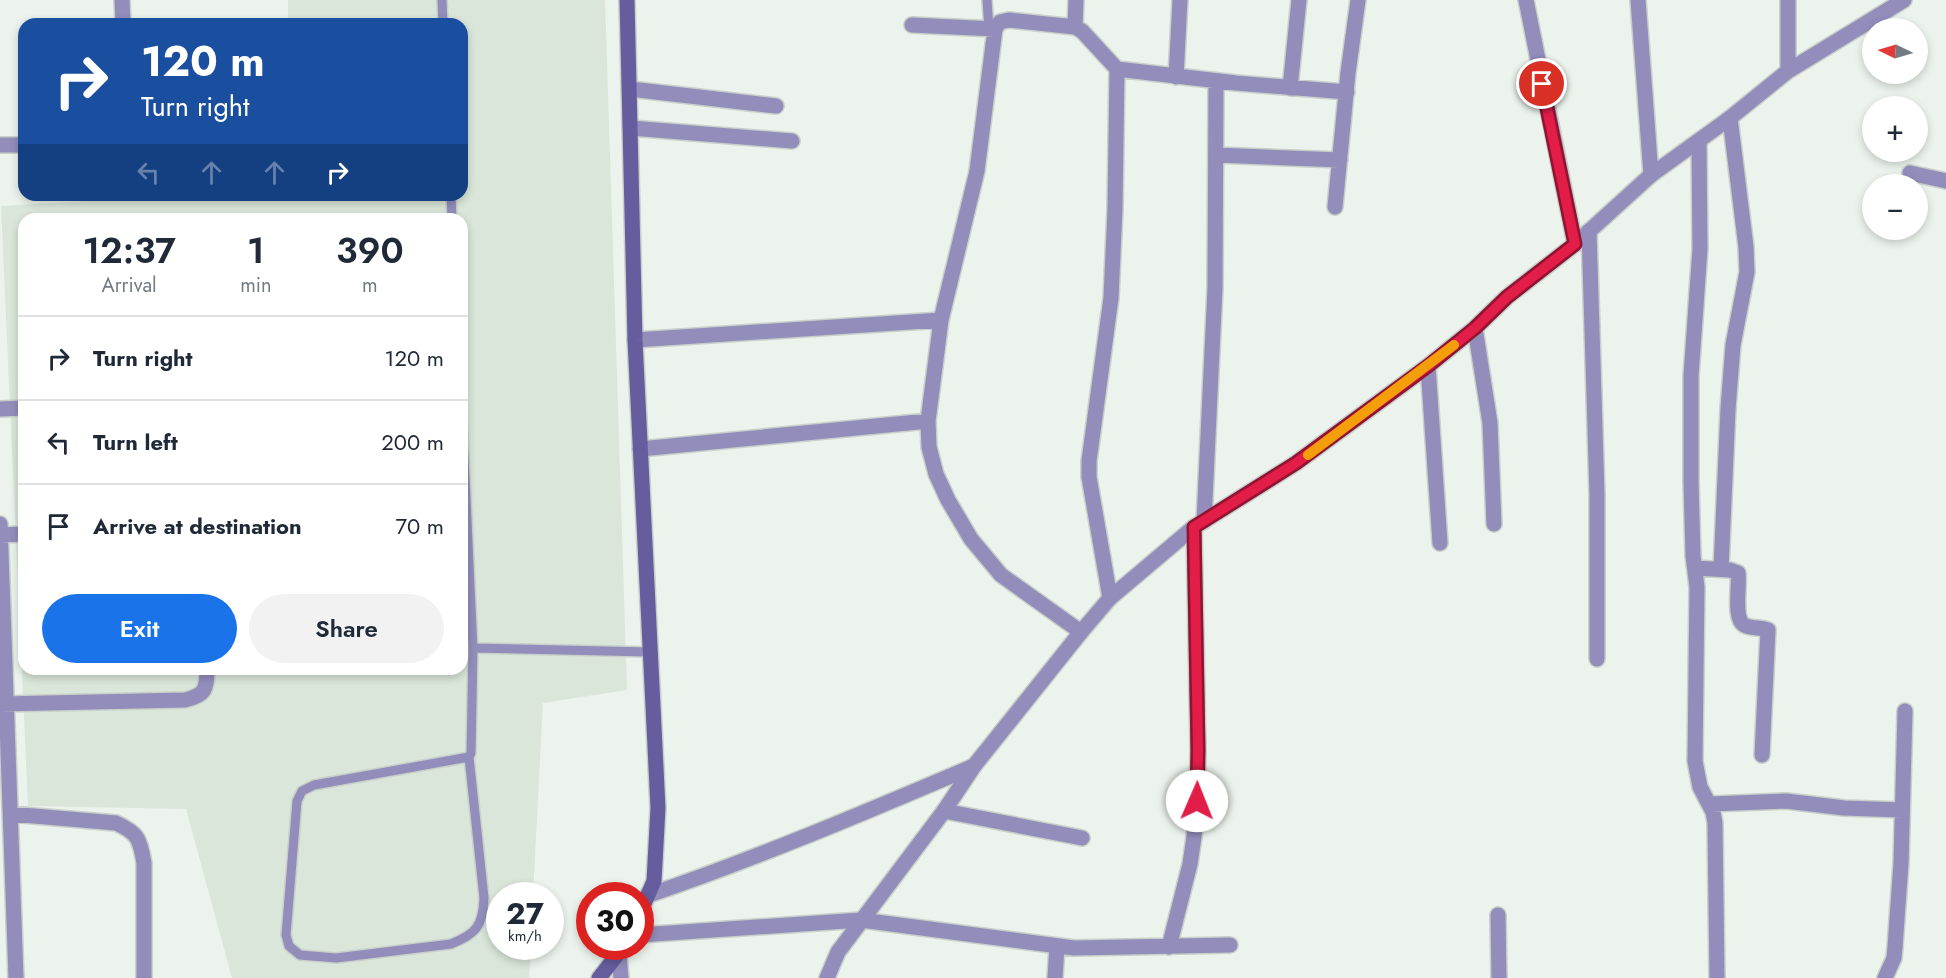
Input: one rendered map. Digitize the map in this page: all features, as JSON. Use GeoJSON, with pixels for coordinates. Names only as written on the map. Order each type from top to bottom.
{"type":"FeatureCollection","features":[{"type":"Feature","properties":{"kind":"main road"},"geometry":{"type":"LineString","coordinates":[[627,0],[635,340],[658,808],[654,882]]}},
{"type":"Feature","properties":{"kind":"main road"},"geometry":{"type":"LineString","coordinates":[[599,978],[613,960]]}},
{"type":"Feature","properties":{"kind":"street"},"geometry":{"type":"LineString","coordinates":[[122,0],[123,18]]}},
{"type":"Feature","properties":{"kind":"street"},"geometry":{"type":"LineString","coordinates":[[1075,27],[1076,0]]}},
{"type":"Feature","properties":{"kind":"street"},"geometry":{"type":"LineString","coordinates":[[1176,77],[1180,0]]}},
{"type":"Feature","properties":{"kind":"street"},"geometry":{"type":"LineString","coordinates":[[1290,88],[1299,0]]}},
{"type":"Feature","properties":{"kind":"street"},"geometry":{"type":"LineString","coordinates":[[1335,207],[1358,0]]}},
{"type":"Feature","properties":{"kind":"street"},"geometry":{"type":"LineString","coordinates":[[1526,0],[1575,244]]}},
{"type":"Feature","properties":{"kind":"street"},"geometry":{"type":"LineString","coordinates":[[1638,0],[1651,175]]}},
{"type":"Feature","properties":{"kind":"street"},"geometry":{"type":"LineString","coordinates":[[1788,0],[1788,71]]}},
{"type":"Feature","properties":{"kind":"street"},"geometry":{"type":"LineString","coordinates":[[827,978],[838,952],[944,811],[974,766],[1110,598],[1199,524],[1296,463],[1428,366],[1475,328],[1507,297],[1575,244],[1651,175],[1699,142],[1788,71],[1904,0]]}},
{"type":"Feature","properties":{"kind":"street"},"geometry":{"type":"LineString","coordinates":[[1081,632],[1002,575],[971,538],[948,500],[936,474],[929,447],[928,421],[941,320],[977,171],[992,29],[1000,22],[1009,20],[1075,27],[1082,31],[1117,69],[1216,81],[1347,92]]}},
{"type":"Feature","properties":{"kind":"street"},"geometry":{"type":"LineString","coordinates":[[912,25],[992,29]]}},
{"type":"Feature","properties":{"kind":"street"},"geometry":{"type":"LineString","coordinates":[[1110,598],[1089,477],[1089,461],[1111,298],[1117,69]]}},
{"type":"Feature","properties":{"kind":"street"},"geometry":{"type":"LineString","coordinates":[[1169,947],[1190,864],[1197,801],[1199,524],[1215,288],[1216,81]]}},
{"type":"Feature","properties":{"kind":"street"},"geometry":{"type":"LineString","coordinates":[[630,88],[776,106]]}},
{"type":"Feature","properties":{"kind":"street"},"geometry":{"type":"LineString","coordinates":[[1721,569],[1733,345],[1747,272],[1730,118]]}},
{"type":"Feature","properties":{"kind":"street"},"geometry":{"type":"LineString","coordinates":[[631,128],[792,141]]}},
{"type":"Feature","properties":{"kind":"street"},"geometry":{"type":"LineString","coordinates":[[1699,142],[1700,249],[1691,376],[1691,481],[1697,587],[1695,761],[1700,787],[1710,804],[1715,823],[1717,978]]}},
{"type":"Feature","properties":{"kind":"street"},"geometry":{"type":"LineString","coordinates":[[0,146],[18,145]]}},
{"type":"Feature","properties":{"kind":"street"},"geometry":{"type":"LineString","coordinates":[[1216,155],[1340,160]]}},
{"type":"Feature","properties":{"kind":"street"},"geometry":{"type":"LineString","coordinates":[[1910,173],[1946,181]]}},
{"type":"Feature","properties":{"kind":"street"},"geometry":{"type":"LineString","coordinates":[[1589,231],[1597,495],[1597,660]]}},
{"type":"Feature","properties":{"kind":"street"},"geometry":{"type":"LineString","coordinates":[[635,340],[941,320]]}},
{"type":"Feature","properties":{"kind":"street"},"geometry":{"type":"LineString","coordinates":[[1475,328],[1490,423],[1494,524]]}},
{"type":"Feature","properties":{"kind":"street"},"geometry":{"type":"LineString","coordinates":[[1428,366],[1440,543]]}},
{"type":"Feature","properties":{"kind":"street"},"geometry":{"type":"LineString","coordinates":[[0,409],[18,408]]}},
{"type":"Feature","properties":{"kind":"street"},"geometry":{"type":"LineString","coordinates":[[640,449],[928,421]]}},
{"type":"Feature","properties":{"kind":"street"},"geometry":{"type":"LineString","coordinates":[[0,524],[3,704],[16,978]]}},
{"type":"Feature","properties":{"kind":"street"},"geometry":{"type":"LineString","coordinates":[[0,535],[18,534]]}},
{"type":"Feature","properties":{"kind":"street"},"geometry":{"type":"LineString","coordinates":[[1695,568],[1721,569],[1738,573],[1740,620],[1746,626],[1766,629],[1769,633],[1762,755]]}},
{"type":"Feature","properties":{"kind":"street"},"geometry":{"type":"LineString","coordinates":[[3,704],[184,700],[199,696],[205,690],[206,675]]}},
{"type":"Feature","properties":{"kind":"street"},"geometry":{"type":"LineString","coordinates":[[1885,978],[1894,958],[1895,947],[1905,711]]}},
{"type":"Feature","properties":{"kind":"street"},"geometry":{"type":"LineString","coordinates":[[654,893],[823,831],[974,766]]}},
{"type":"Feature","properties":{"kind":"street"},"geometry":{"type":"LineString","coordinates":[[1710,804],[1786,801],[1844,808],[1902,810]]}},
{"type":"Feature","properties":{"kind":"street"},"geometry":{"type":"LineString","coordinates":[[944,811],[1082,838]]}},
{"type":"Feature","properties":{"kind":"street"},"geometry":{"type":"LineString","coordinates":[[10,814],[116,823],[132,830],[141,846],[144,862],[144,978]]}},
{"type":"Feature","properties":{"kind":"street"},"geometry":{"type":"LineString","coordinates":[[1498,915],[1499,978]]}},
{"type":"Feature","properties":{"kind":"street"},"geometry":{"type":"LineString","coordinates":[[654,934],[861,920],[1057,946],[1101,949],[1230,945]]}},
{"type":"Feature","properties":{"kind":"street"},"geometry":{"type":"LineString","coordinates":[[1055,978],[1057,946]]}},
{"type":"Feature","properties":{"kind":"street"},"geometry":{"type":"LineString","coordinates":[[621,960],[621,978]]}},
{"type":"Feature","properties":{"kind":"lane"},"geometry":{"type":"LineString","coordinates":[[442,0],[443,18]]}},
{"type":"Feature","properties":{"kind":"lane"},"geometry":{"type":"LineString","coordinates":[[987,0],[992,29]]}},
{"type":"Feature","properties":{"kind":"lane"},"geometry":{"type":"LineString","coordinates":[[468,542],[473,648],[472,745],[469,757],[484,898],[483,913],[478,927],[467,938],[451,944],[336,958],[300,955],[289,946],[286,935],[297,801],[302,792],[314,785],[469,757]]}},
{"type":"Feature","properties":{"kind":"lane"},"geometry":{"type":"LineString","coordinates":[[473,648],[649,652]]}},
{"type":"Feature","properties":{"kind":"shaded area"},"geometry":{"type":"Polygon","coordinates":[[[288,0],[605,0],[627,690],[543,703],[534,882],[486,882],[486,960],[530,960],[529,978],[232,978],[186,809],[28,806],[22,675],[468,675],[468,213],[18,213],[18,584],[1,206],[87,201],[468,201],[468,18],[288,18],[288,0]]]}},
{"type":"Feature","properties":{"kind":"slow traffic"},"geometry":{"type":"LineString","coordinates":[[1308,455],[1454,345]]}},
{"type":"Feature","properties":{"kind":"route"},"geometry":{"type":"LineString","coordinates":[[1197,801],[1194,527],[1296,463],[1428,366],[1475,328],[1507,297],[1575,244],[1542,84]]}}]}
